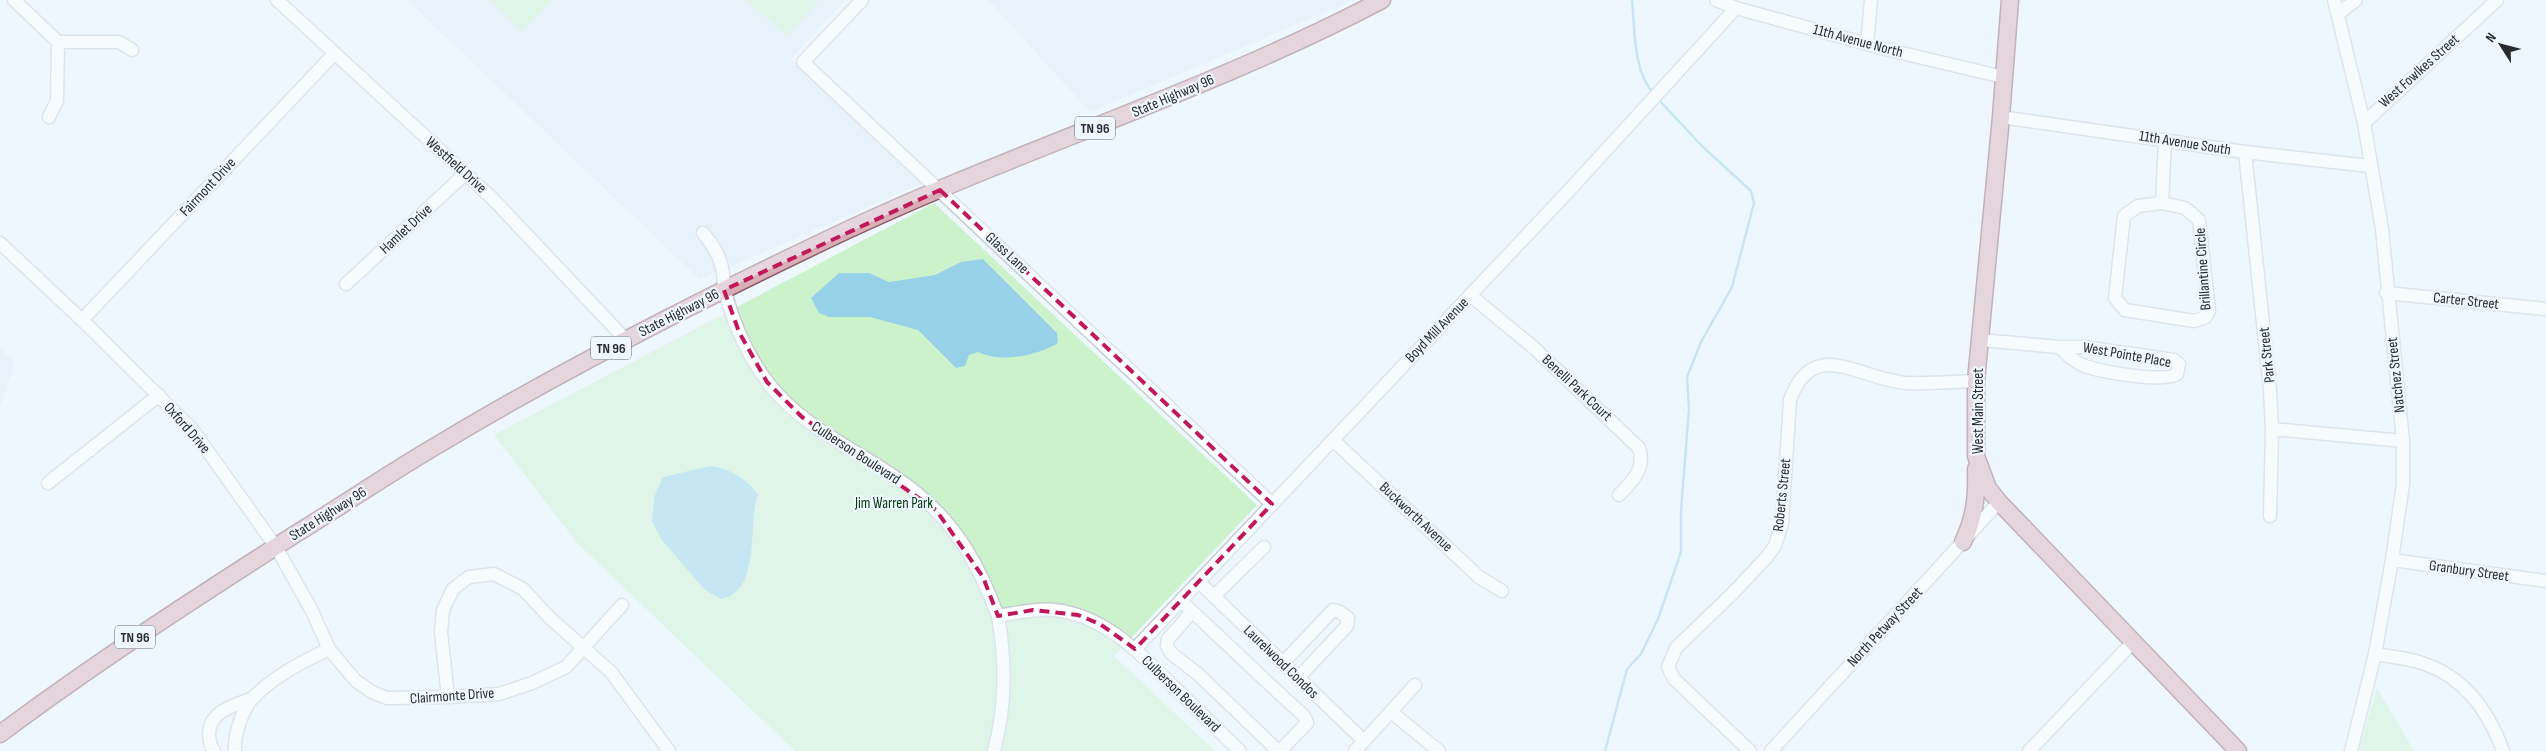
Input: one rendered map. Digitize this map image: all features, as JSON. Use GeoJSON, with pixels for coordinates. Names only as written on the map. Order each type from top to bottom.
{"type":"FeatureCollection","features":[{"type":"Feature","properties":{"kind":"main road","name":"State Highway 96"},"geometry":{"type":"LineString","coordinates":[[0,734],[150,627],[442,442],[626,340],[840,233],[940,190],[1169,98],[1315,34],[1382,0]]}},
{"type":"Feature","properties":{"kind":"main road","name":"West Main Street"},"geometry":{"type":"LineString","coordinates":[[2010,0],[1976,381],[1976,456],[1988,488],[1999,502],[2238,751]]}},
{"type":"Feature","properties":{"kind":"main road"},"geometry":{"type":"LineString","coordinates":[[1963,542],[1972,521],[1977,499],[1976,456]]}},
{"type":"Feature","properties":{"kind":"street"},"geometry":{"type":"LineString","coordinates":[[14,0],[58,42],[119,42],[132,50]]}},
{"type":"Feature","properties":{"kind":"street","name":"Westfield Drive"},"geometry":{"type":"LineString","coordinates":[[277,0],[492,198],[626,340]]}},
{"type":"Feature","properties":{"kind":"street","name":"Glass Lane"},"geometry":{"type":"LineString","coordinates":[[862,0],[803,62],[1272,504]]}},
{"type":"Feature","properties":{"kind":"street","name":"11th Avenue North"},"geometry":{"type":"LineString","coordinates":[[1716,0],[1736,8],[1867,44],[2003,77]]}},
{"type":"Feature","properties":{"kind":"street"},"geometry":{"type":"LineString","coordinates":[[1867,44],[1871,0]]}},
{"type":"Feature","properties":{"kind":"street","name":"Natchez Street"},"geometry":{"type":"LineString","coordinates":[[2334,0],[2364,122],[2369,166],[2382,229],[2386,293],[2403,441],[2403,484],[2392,560],[2375,654],[2351,751]]}},
{"type":"Feature","properties":{"kind":"street"},"geometry":{"type":"LineString","coordinates":[[2338,14],[2356,0]]}},
{"type":"Feature","properties":{"kind":"street","name":"West Fowlkes Street"},"geometry":{"type":"LineString","coordinates":[[2364,122],[2497,0]]}},
{"type":"Feature","properties":{"kind":"street","name":"Boyd Mill Avenue"},"geometry":{"type":"LineString","coordinates":[[1135,649],[1648,106],[1736,8]]}},
{"type":"Feature","properties":{"kind":"street"},"geometry":{"type":"LineString","coordinates":[[50,117],[57,101],[58,42]]}},
{"type":"Feature","properties":{"kind":"street","name":"Fairmont Drive"},"geometry":{"type":"LineString","coordinates":[[82,320],[334,54]]}},
{"type":"Feature","properties":{"kind":"street","name":"11th Avenue South"},"geometry":{"type":"LineString","coordinates":[[2001,117],[2165,139],[2245,152],[2369,166]]}},
{"type":"Feature","properties":{"kind":"street"},"geometry":{"type":"LineString","coordinates":[[2162,203],[2165,139]]}},
{"type":"Feature","properties":{"kind":"street","name":"Park Street"},"geometry":{"type":"LineString","coordinates":[[2245,152],[2270,390],[2272,429],[2270,516]]}},
{"type":"Feature","properties":{"kind":"street","name":"Hamlet Drive"},"geometry":{"type":"LineString","coordinates":[[346,284],[465,174]]}},
{"type":"Feature","properties":{"kind":"street","name":"Brillantine Circle"},"geometry":{"type":"LineString","coordinates":[[2162,203],[2186,208],[2199,220],[2209,310],[2206,317],[2194,321],[2125,310],[2115,298],[2124,216],[2127,211],[2138,206],[2162,203]]}},
{"type":"Feature","properties":{"kind":"street","name":"Culberson Boulevard"},"geometry":{"type":"LineString","coordinates":[[703,233],[721,262],[724,290],[739,332],[756,366],[779,397],[828,436],[898,480],[936,510],[963,543],[983,577],[998,616],[1033,610],[1054,610],[1078,615],[1100,624],[1135,649],[1240,751]]}},
{"type":"Feature","properties":{"kind":"street","name":"Oxford Drive"},"geometry":{"type":"LineString","coordinates":[[0,243],[82,320],[192,429],[276,547],[311,609],[329,649]]}},
{"type":"Feature","properties":{"kind":"street","name":"Carter Street"},"geometry":{"type":"LineString","coordinates":[[2386,293],[2546,309]]}},
{"type":"Feature","properties":{"kind":"street","name":"Benelli Park Court"},"geometry":{"type":"LineString","coordinates":[[1470,295],[1533,347],[1639,448],[1642,464],[1638,473],[1619,495]]}},
{"type":"Feature","properties":{"kind":"street","name":"West Pointe Place"},"geometry":{"type":"LineString","coordinates":[[1980,340],[2059,347],[2084,346],[2174,360],[2179,364],[2177,374],[2171,378],[2149,378],[2085,367],[2059,347]]}},
{"type":"Feature","properties":{"kind":"street","name":"Roberts Street"},"geometry":{"type":"LineString","coordinates":[[1750,751],[1674,679],[1668,667],[1676,648],[1733,594],[1775,546],[1782,523],[1790,400],[1796,384],[1805,372],[1822,364],[1838,365],[1905,383],[1976,381]]}},
{"type":"Feature","properties":{"kind":"street"},"geometry":{"type":"LineString","coordinates":[[48,484],[159,396]]}},
{"type":"Feature","properties":{"kind":"street"},"geometry":{"type":"LineString","coordinates":[[2272,429],[2403,441]]}},
{"type":"Feature","properties":{"kind":"street","name":"Buckworth Avenue"},"geometry":{"type":"LineString","coordinates":[[1333,440],[1479,577],[1502,591]]}},
{"type":"Feature","properties":{"kind":"street","name":"North Petway Street"},"geometry":{"type":"LineString","coordinates":[[1771,751],[1999,502]]}},
{"type":"Feature","properties":{"kind":"street"},"geometry":{"type":"LineString","coordinates":[[1214,596],[1264,546]]}},
{"type":"Feature","properties":{"kind":"street","name":"Granbury Street"},"geometry":{"type":"LineString","coordinates":[[2392,560],[2546,582]]}},
{"type":"Feature","properties":{"kind":"street"},"geometry":{"type":"LineString","coordinates":[[448,697],[441,632],[442,610],[453,589],[469,577],[494,574],[523,589],[551,619],[611,672],[669,751]]}},
{"type":"Feature","properties":{"kind":"street","name":"Laurelwood Condos"},"geometry":{"type":"LineString","coordinates":[[1198,582],[1298,678],[1360,746],[1415,685]]}},
{"type":"Feature","properties":{"kind":"street"},"geometry":{"type":"LineString","coordinates":[[1180,601],[1192,612],[1304,716],[1307,723],[1282,750],[1275,748],[1199,675],[1171,653],[1167,646],[1168,640],[1192,612]]}},
{"type":"Feature","properties":{"kind":"street","name":"Clairmonte Drive"},"geometry":{"type":"LineString","coordinates":[[329,649],[356,681],[372,692],[387,698],[499,694],[532,683],[566,667],[622,605]]}},
{"type":"Feature","properties":{"kind":"street"},"geometry":{"type":"LineString","coordinates":[[1283,663],[1333,610],[1340,612],[1348,618],[1347,626],[1298,678]]}},
{"type":"Feature","properties":{"kind":"street"},"geometry":{"type":"LineString","coordinates":[[994,751],[1000,726],[1005,687],[1004,661],[998,616]]}},
{"type":"Feature","properties":{"kind":"street"},"geometry":{"type":"LineString","coordinates":[[2029,751],[2132,642]]}},
{"type":"Feature","properties":{"kind":"street"},"geometry":{"type":"LineString","coordinates":[[214,751],[209,739],[210,726],[218,713],[253,698],[299,664],[329,649]]}},
{"type":"Feature","properties":{"kind":"street"},"geometry":{"type":"LineString","coordinates":[[2375,654],[2425,664],[2463,686],[2478,701],[2503,751]]}},
{"type":"Feature","properties":{"kind":"street"},"geometry":{"type":"LineString","coordinates":[[235,751],[235,742],[241,721],[253,698]]}},
{"type":"Feature","properties":{"kind":"street"},"geometry":{"type":"LineString","coordinates":[[1392,712],[1439,751]]}},
{"type":"Feature","properties":{"kind":"highlighted area"},"geometry":{"type":"Polygon","coordinates":[[[940,190],[1272,504],[1135,649],[1100,624],[1078,615],[1033,610],[998,616],[983,577],[936,510],[802,417],[767,382],[739,332],[724,290],[940,190]]]}},
{"type":"Feature","properties":{"kind":"shaded area"},"geometry":{"type":"Polygon","coordinates":[[[407,0],[845,0],[791,59],[921,184],[700,280],[407,0]]]}},
{"type":"Feature","properties":{"kind":"shaded area"},"geometry":{"type":"Polygon","coordinates":[[[988,0],[1354,0],[1090,112],[988,0]]]}},
{"type":"Feature","properties":{"kind":"shaded area"},"geometry":{"type":"Polygon","coordinates":[[[0,348],[15,362],[0,406],[0,348]]]}},
{"type":"Feature","properties":{"kind":"green space"},"geometry":{"type":"Polygon","coordinates":[[[491,0],[552,0],[522,31],[491,0]]]}},
{"type":"Feature","properties":{"kind":"green space"},"geometry":{"type":"Polygon","coordinates":[[[747,0],[819,0],[787,36],[747,0]]]}},
{"type":"Feature","properties":{"kind":"green space","name":"Jim Warren Park"},"geometry":{"type":"Polygon","coordinates":[[[934,203],[1257,505],[1114,656],[1215,751],[795,751],[578,544],[494,435],[934,203]]]}},
{"type":"Feature","properties":{"kind":"green space"},"geometry":{"type":"Polygon","coordinates":[[[2377,688],[2414,751],[2359,751],[2377,688]]]}},
{"type":"Feature","properties":{"kind":"water"},"geometry":{"type":"Polygon","coordinates":[[[983,259],[1057,333],[1058,343],[1040,351],[1019,356],[997,357],[978,352],[969,355],[965,366],[956,368],[918,330],[870,317],[829,317],[819,313],[811,298],[839,273],[869,273],[889,282],[935,275],[961,262],[983,259]]]}},
{"type":"Feature","properties":{"kind":"water"},"geometry":{"type":"Polygon","coordinates":[[[710,466],[724,469],[737,475],[758,494],[748,571],[743,584],[734,594],[721,599],[705,590],[661,539],[652,521],[654,497],[663,477],[710,466]]]}},
{"type":"Feature","properties":{"kind":"waterway"},"geometry":{"type":"LineString","coordinates":[[1632,0],[1638,61],[1646,84],[1653,93]]}},
{"type":"Feature","properties":{"kind":"waterway"},"geometry":{"type":"LineString","coordinates":[[1605,751],[1627,669],[1641,654],[1658,619],[1681,552],[1681,511],[1689,408],[1687,377],[1701,342],[1732,287],[1754,203],[1751,191],[1702,146],[1659,100]]}}]}
